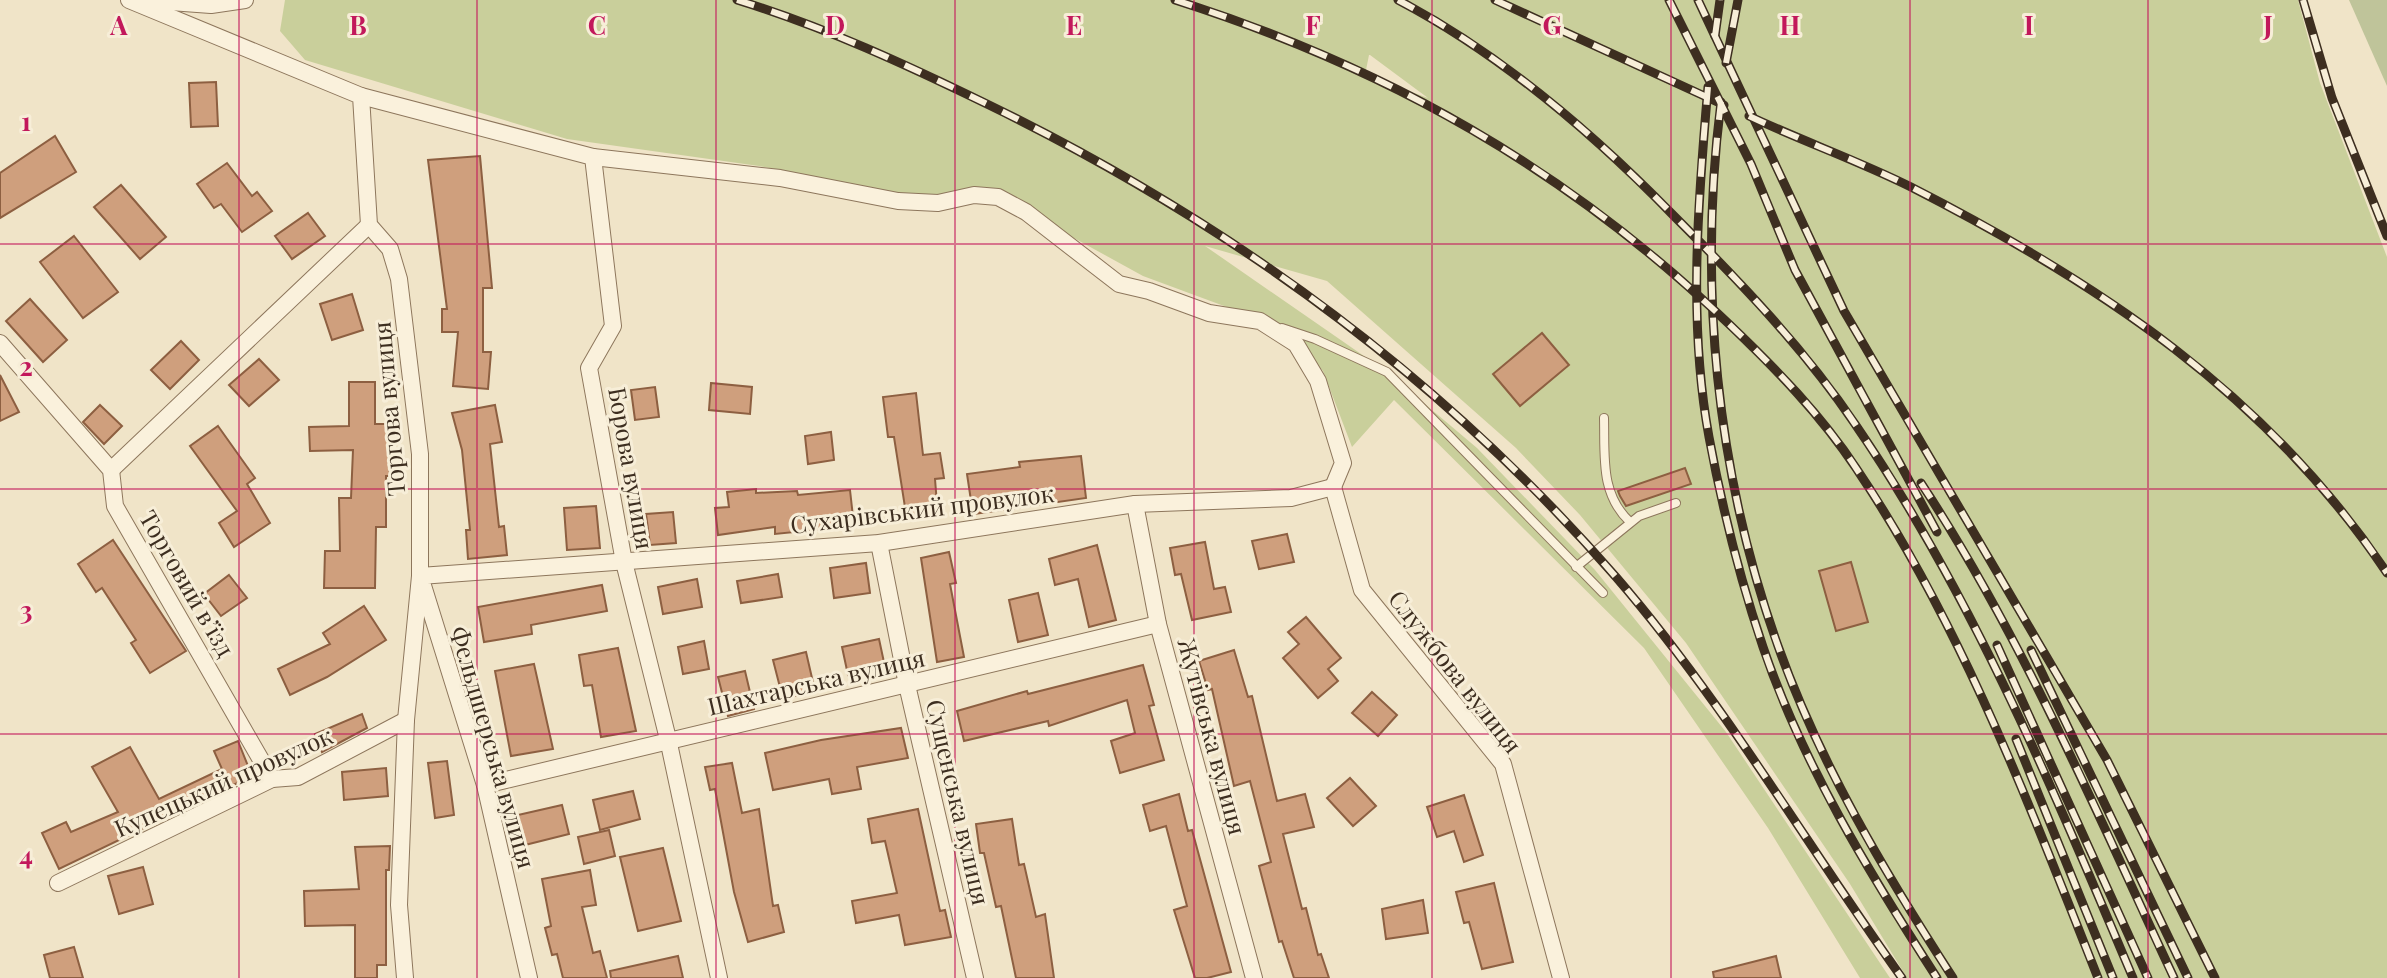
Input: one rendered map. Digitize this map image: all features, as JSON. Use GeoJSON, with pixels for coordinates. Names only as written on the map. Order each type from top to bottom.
{"type":"FeatureCollection","features":[{"type":"Feature","properties":{"kind":"street"},"geometry":{"type":"LineString","coordinates":[[129,0],[361,96],[593,157],[780,178],[898,201],[938,203],[974,195],[998,197],[1026,212],[1119,284],[1209,313],[1260,321],[1296,344],[1318,381],[1343,463],[1333,487]]}},
{"type":"Feature","properties":{"kind":"street"},"geometry":{"type":"LineString","coordinates":[[139,0],[211,5],[245,0]]}},
{"type":"Feature","properties":{"kind":"street"},"geometry":{"type":"LineString","coordinates":[[0,343],[111,470],[369,225],[361,96]]}},
{"type":"Feature","properties":{"kind":"street","name":"Борова вулиця"},"geometry":{"type":"LineString","coordinates":[[593,157],[613,326],[589,368],[624,562],[668,739],[719,978]]}},
{"type":"Feature","properties":{"kind":"street","name":"Торгова вулиця"},"geometry":{"type":"LineString","coordinates":[[369,225],[390,249],[407,323],[420,454],[420,576],[406,720],[399,905],[405,978]]}},
{"type":"Feature","properties":{"kind":"street","name":"Торговий в’їзд"},"geometry":{"type":"LineString","coordinates":[[111,470],[115,506],[272,779]]}},
{"type":"Feature","properties":{"kind":"street","name":"Сухарівський провулок"},"geometry":{"type":"LineString","coordinates":[[420,576],[879,543],[1135,504],[1291,498],[1333,487]]}},
{"type":"Feature","properties":{"kind":"street","name":"Службова вулиця"},"geometry":{"type":"LineString","coordinates":[[1333,487],[1362,590],[1503,764],[1561,978]]}},
{"type":"Feature","properties":{"kind":"street","name":"Жутівська вулиця"},"geometry":{"type":"LineString","coordinates":[[1135,504],[1158,624],[1254,978]]}},
{"type":"Feature","properties":{"kind":"street","name":"Сущенська вулиця"},"geometry":{"type":"LineString","coordinates":[[879,543],[907,685],[975,978]]}},
{"type":"Feature","properties":{"kind":"street","name":"Фельдшерська вулиця"},"geometry":{"type":"LineString","coordinates":[[420,576],[485,785],[529,978]]}},
{"type":"Feature","properties":{"kind":"street","name":"Шахтарська вулиця"},"geometry":{"type":"LineString","coordinates":[[485,785],[1158,624]]}},
{"type":"Feature","properties":{"kind":"street","name":"Купецький провулок"},"geometry":{"type":"LineString","coordinates":[[58,883],[272,779],[298,777],[406,720]]}},
{"type":"Feature","properties":{"kind":"lane"},"geometry":{"type":"LineString","coordinates":[[1260,321],[1315,339],[1387,372],[1603,593]]}},
{"type":"Feature","properties":{"kind":"lane"},"geometry":{"type":"LineString","coordinates":[[1604,418],[1607,490],[1617,509],[1630,522]]}},
{"type":"Feature","properties":{"kind":"lane"},"geometry":{"type":"LineString","coordinates":[[1576,567],[1630,522],[1676,503]]}},
{"type":"Feature","properties":{"kind":"green space"},"geometry":{"type":"Polygon","coordinates":[[[285,0],[2298,0],[2320,83],[2387,257],[2387,978],[1907,978],[1850,884],[1686,643],[1580,515],[1516,448],[1327,281],[1205,246],[1387,372],[1477,448],[1595,570],[1726,732],[1890,978],[1860,978],[1768,828],[1644,648],[1394,400],[1352,447],[1323,371],[1286,329],[1143,276],[1003,199],[921,198],[759,166],[567,139],[305,60],[280,31],[285,0]],[[1369,55],[1365,75],[1428,98],[1369,55]]]}},
{"type":"Feature","properties":{"kind":"green space"},"geometry":{"type":"Polygon","coordinates":[[[2349,0],[2387,0],[2387,86],[2349,0]]]}},
{"type":"Feature","properties":{"kind":"building"},"geometry":{"type":"Polygon","coordinates":[[[216,82],[218,126],[191,127],[189,83],[216,82]]]}},
{"type":"Feature","properties":{"kind":"building"},"geometry":{"type":"Polygon","coordinates":[[[55,136],[76,172],[0,218],[0,173],[55,136]]]}},
{"type":"Feature","properties":{"kind":"building"},"geometry":{"type":"Polygon","coordinates":[[[480,156],[492,288],[483,288],[483,352],[491,352],[488,389],[453,386],[458,332],[442,332],[442,309],[447,309],[428,160],[480,156]]]}},
{"type":"Feature","properties":{"kind":"building"},"geometry":{"type":"Polygon","coordinates":[[[227,163],[252,196],[257,192],[272,211],[242,232],[221,204],[214,208],[197,184],[227,163]]]}},
{"type":"Feature","properties":{"kind":"building"},"geometry":{"type":"Polygon","coordinates":[[[121,185],[166,237],[140,259],[94,207],[121,185]]]}},
{"type":"Feature","properties":{"kind":"building"},"geometry":{"type":"Polygon","coordinates":[[[308,213],[325,236],[292,259],[275,236],[308,213]]]}},
{"type":"Feature","properties":{"kind":"building"},"geometry":{"type":"Polygon","coordinates":[[[74,236],[118,292],[83,318],[40,262],[74,236]]]}},
{"type":"Feature","properties":{"kind":"building"},"geometry":{"type":"Polygon","coordinates":[[[352,294],[363,330],[332,340],[320,304],[352,294]]]}},
{"type":"Feature","properties":{"kind":"building"},"geometry":{"type":"Polygon","coordinates":[[[30,299],[67,340],[43,362],[6,321],[30,299]]]}},
{"type":"Feature","properties":{"kind":"building"},"geometry":{"type":"Polygon","coordinates":[[[1542,333],[1569,365],[1520,406],[1493,374],[1542,333]]]}},
{"type":"Feature","properties":{"kind":"building"},"geometry":{"type":"Polygon","coordinates":[[[181,341],[199,360],[170,389],[151,370],[181,341]]]}},
{"type":"Feature","properties":{"kind":"building"},"geometry":{"type":"Polygon","coordinates":[[[259,359],[279,380],[249,406],[229,385],[259,359]]]}},
{"type":"Feature","properties":{"kind":"building"},"geometry":{"type":"Polygon","coordinates":[[[0,375],[19,412],[0,421],[0,375]]]}},
{"type":"Feature","properties":{"kind":"building"},"geometry":{"type":"Polygon","coordinates":[[[349,382],[375,382],[375,424],[387,424],[390,476],[386,476],[386,527],[376,527],[375,588],[324,588],[325,551],[340,551],[339,498],[351,498],[353,450],[310,451],[309,427],[349,426],[349,382]]]}},
{"type":"Feature","properties":{"kind":"building"},"geometry":{"type":"Polygon","coordinates":[[[711,383],[752,387],[750,414],[709,410],[711,383]]]}},
{"type":"Feature","properties":{"kind":"building"},"geometry":{"type":"Polygon","coordinates":[[[655,387],[659,417],[635,420],[631,390],[655,387]]]}},
{"type":"Feature","properties":{"kind":"building"},"geometry":{"type":"Polygon","coordinates":[[[916,393],[923,455],[940,453],[944,478],[935,479],[938,517],[907,520],[894,437],[888,437],[883,397],[916,393]]]}},
{"type":"Feature","properties":{"kind":"building"},"geometry":{"type":"Polygon","coordinates":[[[100,405],[122,426],[104,444],[83,422],[100,405]]]}},
{"type":"Feature","properties":{"kind":"building"},"geometry":{"type":"Polygon","coordinates":[[[495,405],[502,442],[490,444],[499,527],[504,526],[507,555],[468,559],[466,530],[470,530],[462,450],[452,413],[495,405]]]}},
{"type":"Feature","properties":{"kind":"building"},"geometry":{"type":"Polygon","coordinates":[[[218,426],[255,478],[247,484],[270,523],[234,547],[219,523],[237,511],[190,446],[218,426]]]}},
{"type":"Feature","properties":{"kind":"building"},"geometry":{"type":"Polygon","coordinates":[[[831,432],[834,460],[808,464],[805,436],[831,432]]]}},
{"type":"Feature","properties":{"kind":"building"},"geometry":{"type":"Polygon","coordinates":[[[1081,456],[1086,498],[973,514],[967,474],[1020,467],[1019,462],[1081,456]]]}},
{"type":"Feature","properties":{"kind":"building"},"geometry":{"type":"Polygon","coordinates":[[[1685,468],[1691,484],[1626,506],[1618,491],[1685,468]]]}},
{"type":"Feature","properties":{"kind":"building"},"geometry":{"type":"Polygon","coordinates":[[[756,489],[756,493],[797,491],[798,495],[850,490],[854,526],[775,534],[775,527],[718,535],[715,508],[729,507],[727,492],[756,489]]]}},
{"type":"Feature","properties":{"kind":"building"},"geometry":{"type":"Polygon","coordinates":[[[596,506],[600,548],[567,550],[564,508],[596,506]]]}},
{"type":"Feature","properties":{"kind":"building"},"geometry":{"type":"Polygon","coordinates":[[[673,512],[676,543],[650,545],[646,514],[673,512]]]}},
{"type":"Feature","properties":{"kind":"building"},"geometry":{"type":"Polygon","coordinates":[[[1287,534],[1294,562],[1259,569],[1252,541],[1287,534]]]}},
{"type":"Feature","properties":{"kind":"building"},"geometry":{"type":"Polygon","coordinates":[[[113,540],[186,651],[150,673],[131,643],[136,640],[102,588],[96,592],[78,564],[113,540]]]}},
{"type":"Feature","properties":{"kind":"building"},"geometry":{"type":"Polygon","coordinates":[[[1205,542],[1214,589],[1225,587],[1231,612],[1192,620],[1181,574],[1175,575],[1170,548],[1205,542]]]}},
{"type":"Feature","properties":{"kind":"building"},"geometry":{"type":"Polygon","coordinates":[[[1097,545],[1116,620],[1089,627],[1078,579],[1055,585],[1049,559],[1097,545]]]}},
{"type":"Feature","properties":{"kind":"building"},"geometry":{"type":"Polygon","coordinates":[[[949,552],[956,583],[950,584],[964,657],[937,662],[921,558],[949,552]]]}},
{"type":"Feature","properties":{"kind":"building"},"geometry":{"type":"Polygon","coordinates":[[[1851,562],[1868,622],[1836,631],[1819,571],[1851,562]]]}},
{"type":"Feature","properties":{"kind":"building"},"geometry":{"type":"Polygon","coordinates":[[[866,563],[870,593],[834,598],[830,568],[866,563]]]}},
{"type":"Feature","properties":{"kind":"building"},"geometry":{"type":"Polygon","coordinates":[[[778,574],[782,597],[741,603],[737,581],[778,574]]]}},
{"type":"Feature","properties":{"kind":"building"},"geometry":{"type":"Polygon","coordinates":[[[229,575],[247,598],[221,616],[204,594],[229,575]]]}},
{"type":"Feature","properties":{"kind":"building"},"geometry":{"type":"Polygon","coordinates":[[[697,579],[702,607],[663,614],[658,587],[697,579]]]}},
{"type":"Feature","properties":{"kind":"building"},"geometry":{"type":"Polygon","coordinates":[[[602,585],[607,611],[531,625],[532,634],[484,642],[478,607],[602,585]]]}},
{"type":"Feature","properties":{"kind":"building"},"geometry":{"type":"Polygon","coordinates":[[[1038,593],[1048,635],[1018,642],[1009,600],[1038,593]]]}},
{"type":"Feature","properties":{"kind":"building"},"geometry":{"type":"Polygon","coordinates":[[[364,606],[386,640],[327,677],[290,695],[278,669],[330,644],[323,633],[364,606]]]}},
{"type":"Feature","properties":{"kind":"building"},"geometry":{"type":"Polygon","coordinates":[[[1306,617],[1341,658],[1328,669],[1338,681],[1318,698],[1283,658],[1299,644],[1288,632],[1306,617]]]}},
{"type":"Feature","properties":{"kind":"building"},"geometry":{"type":"Polygon","coordinates":[[[879,639],[885,667],[848,675],[842,647],[879,639]]]}},
{"type":"Feature","properties":{"kind":"building"},"geometry":{"type":"Polygon","coordinates":[[[704,641],[709,669],[683,674],[678,647],[704,641]]]}},
{"type":"Feature","properties":{"kind":"building"},"geometry":{"type":"Polygon","coordinates":[[[618,648],[636,731],[601,737],[592,685],[584,686],[579,655],[618,648]]]}},
{"type":"Feature","properties":{"kind":"building"},"geometry":{"type":"Polygon","coordinates":[[[1234,650],[1248,697],[1252,696],[1277,801],[1305,794],[1314,827],[1283,834],[1302,909],[1306,908],[1318,955],[1321,954],[1329,978],[1294,978],[1282,941],[1279,942],[1259,866],[1271,862],[1250,781],[1234,786],[1212,689],[1208,690],[1199,661],[1234,650]]]}},
{"type":"Feature","properties":{"kind":"building"},"geometry":{"type":"Polygon","coordinates":[[[806,652],[815,691],[783,699],[773,660],[806,652]]]}},
{"type":"Feature","properties":{"kind":"building"},"geometry":{"type":"Polygon","coordinates":[[[534,664],[553,749],[511,756],[495,671],[534,664]]]}},
{"type":"Feature","properties":{"kind":"building"},"geometry":{"type":"Polygon","coordinates":[[[1143,665],[1154,705],[1149,706],[1164,760],[1120,773],[1111,741],[1135,733],[1127,700],[1049,726],[1048,721],[964,741],[957,711],[1027,691],[1028,694],[1143,665]]]}},
{"type":"Feature","properties":{"kind":"building"},"geometry":{"type":"Polygon","coordinates":[[[745,671],[754,709],[728,716],[718,677],[745,671]]]}},
{"type":"Feature","properties":{"kind":"building"},"geometry":{"type":"Polygon","coordinates":[[[1372,692],[1397,715],[1378,736],[1352,713],[1372,692]]]}},
{"type":"Feature","properties":{"kind":"building"},"geometry":{"type":"Polygon","coordinates":[[[362,714],[367,728],[322,752],[315,734],[362,714]]]}},
{"type":"Feature","properties":{"kind":"building"},"geometry":{"type":"Polygon","coordinates":[[[901,728],[908,758],[857,767],[861,789],[832,794],[829,779],[773,790],[765,753],[821,740],[901,728]]]}},
{"type":"Feature","properties":{"kind":"building"},"geometry":{"type":"Polygon","coordinates":[[[238,741],[252,776],[59,869],[42,833],[66,822],[71,832],[118,812],[92,767],[130,747],[159,799],[222,769],[214,751],[238,741]]]}},
{"type":"Feature","properties":{"kind":"building"},"geometry":{"type":"Polygon","coordinates":[[[447,761],[454,815],[435,818],[428,763],[447,761]]]}},
{"type":"Feature","properties":{"kind":"building"},"geometry":{"type":"Polygon","coordinates":[[[732,763],[742,813],[759,809],[773,906],[778,905],[784,932],[748,942],[734,892],[715,789],[710,790],[705,767],[732,763]]]}},
{"type":"Feature","properties":{"kind":"building"},"geometry":{"type":"Polygon","coordinates":[[[386,768],[388,796],[344,800],[342,772],[386,768]]]}},
{"type":"Feature","properties":{"kind":"building"},"geometry":{"type":"Polygon","coordinates":[[[1350,778],[1376,806],[1353,826],[1327,798],[1350,778]]]}},
{"type":"Feature","properties":{"kind":"building"},"geometry":{"type":"Polygon","coordinates":[[[633,791],[640,819],[600,830],[593,800],[633,791]]]}},
{"type":"Feature","properties":{"kind":"building"},"geometry":{"type":"Polygon","coordinates":[[[1179,794],[1231,972],[1207,978],[1195,978],[1174,910],[1187,906],[1166,826],[1150,831],[1143,805],[1179,794]]]}},
{"type":"Feature","properties":{"kind":"building"},"geometry":{"type":"Polygon","coordinates":[[[1464,795],[1483,855],[1464,862],[1454,831],[1437,837],[1427,807],[1464,795]]]}},
{"type":"Feature","properties":{"kind":"building"},"geometry":{"type":"Polygon","coordinates":[[[562,805],[569,834],[525,845],[518,815],[562,805]]]}},
{"type":"Feature","properties":{"kind":"building"},"geometry":{"type":"Polygon","coordinates":[[[918,809],[940,911],[945,910],[951,937],[905,945],[899,915],[856,923],[852,901],[897,893],[885,841],[872,843],[868,819],[918,809]]]}},
{"type":"Feature","properties":{"kind":"building"},"geometry":{"type":"Polygon","coordinates":[[[1012,819],[1019,865],[1024,864],[1036,917],[1045,914],[1054,978],[1016,978],[1001,906],[996,907],[984,853],[980,853],[976,824],[1012,819]]]}},
{"type":"Feature","properties":{"kind":"building"},"geometry":{"type":"Polygon","coordinates":[[[609,830],[615,856],[584,864],[578,837],[609,830]]]}},
{"type":"Feature","properties":{"kind":"building"},"geometry":{"type":"Polygon","coordinates":[[[390,846],[389,870],[386,870],[386,965],[377,965],[377,978],[355,978],[355,925],[305,926],[304,891],[359,889],[355,847],[390,846]]]}},
{"type":"Feature","properties":{"kind":"building"},"geometry":{"type":"Polygon","coordinates":[[[663,848],[681,921],[638,931],[620,857],[663,848]]]}},
{"type":"Feature","properties":{"kind":"building"},"geometry":{"type":"Polygon","coordinates":[[[143,867],[153,904],[119,914],[108,876],[143,867]]]}},
{"type":"Feature","properties":{"kind":"building"},"geometry":{"type":"Polygon","coordinates":[[[590,870],[596,905],[582,907],[593,953],[600,951],[607,978],[563,978],[557,954],[552,955],[545,928],[551,926],[542,879],[590,870]]]}},
{"type":"Feature","properties":{"kind":"building"},"geometry":{"type":"Polygon","coordinates":[[[1494,883],[1513,962],[1482,969],[1469,922],[1464,923],[1456,892],[1494,883]]]}},
{"type":"Feature","properties":{"kind":"building"},"geometry":{"type":"Polygon","coordinates":[[[1423,900],[1428,933],[1386,939],[1382,909],[1423,900]]]}},
{"type":"Feature","properties":{"kind":"building"},"geometry":{"type":"Polygon","coordinates":[[[74,947],[83,978],[50,978],[44,955],[74,947]]]}},
{"type":"Feature","properties":{"kind":"building"},"geometry":{"type":"Polygon","coordinates":[[[678,956],[683,978],[611,978],[610,971],[678,956]]]}},
{"type":"Feature","properties":{"kind":"building"},"geometry":{"type":"Polygon","coordinates":[[[1776,956],[1781,978],[1714,978],[1713,972],[1776,956]]]}},
{"type":"Feature","properties":{"kind":"railway"},"geometry":{"type":"LineString","coordinates":[[737,0],[802,22],[896,61],[1078,151],[1246,252],[1404,370],[1478,434],[1616,577],[1729,723],[1902,978]]}},
{"type":"Feature","properties":{"kind":"railway"},"geometry":{"type":"LineString","coordinates":[[1175,0],[1254,27],[1402,92],[1540,172],[1605,218],[1668,269],[1781,376],[1828,429],[1856,468],[1928,589],[1961,652],[2019,781],[2098,978]]}},
{"type":"Feature","properties":{"kind":"railway"},"geometry":{"type":"LineString","coordinates":[[1398,0],[1473,45],[1578,125],[1746,290],[1792,341],[1835,396],[1898,489],[1973,625],[2041,764],[2133,978]]}},
{"type":"Feature","properties":{"kind":"railway"},"geometry":{"type":"LineString","coordinates":[[1495,0],[1724,105]]}},
{"type":"Feature","properties":{"kind":"railway"},"geometry":{"type":"LineString","coordinates":[[1669,0],[1751,164],[1795,270],[1937,532]]}},
{"type":"Feature","properties":{"kind":"railway"},"geometry":{"type":"LineString","coordinates":[[1698,0],[1844,311],[2107,760],[2215,978]]}},
{"type":"Feature","properties":{"kind":"railway"},"geometry":{"type":"LineString","coordinates":[[1715,36],[1720,0]]}},
{"type":"Feature","properties":{"kind":"railway"},"geometry":{"type":"LineString","coordinates":[[1726,63],[1738,0]]}},
{"type":"Feature","properties":{"kind":"railway"},"geometry":{"type":"LineString","coordinates":[[2303,0],[2332,98],[2387,236]]}},
{"type":"Feature","properties":{"kind":"railway"},"geometry":{"type":"LineString","coordinates":[[1708,87],[1698,218],[1699,351],[1709,437],[1732,543],[1763,647],[1798,734],[1863,859],[1937,978]]}},
{"type":"Feature","properties":{"kind":"railway"},"geometry":{"type":"LineString","coordinates":[[1721,102],[1711,239],[1718,377],[1740,514],[1757,580],[1795,690],[1834,775],[1879,858],[1953,978]]}},
{"type":"Feature","properties":{"kind":"railway"},"geometry":{"type":"LineString","coordinates":[[1749,116],[1911,187],[1981,224],[2113,304],[2175,349],[2234,398],[2289,451],[2340,509],[2387,573]]}},
{"type":"Feature","properties":{"kind":"railway"},"geometry":{"type":"LineString","coordinates":[[1921,483],[1958,542],[2025,663],[2174,978]]}},
{"type":"Feature","properties":{"kind":"railway"},"geometry":{"type":"LineString","coordinates":[[1997,645],[2148,978]]}},
{"type":"Feature","properties":{"kind":"railway"},"geometry":{"type":"LineString","coordinates":[[2031,650],[2188,978]]}},
{"type":"Feature","properties":{"kind":"railway"},"geometry":{"type":"LineString","coordinates":[[2016,739],[2113,978]]}}]}
